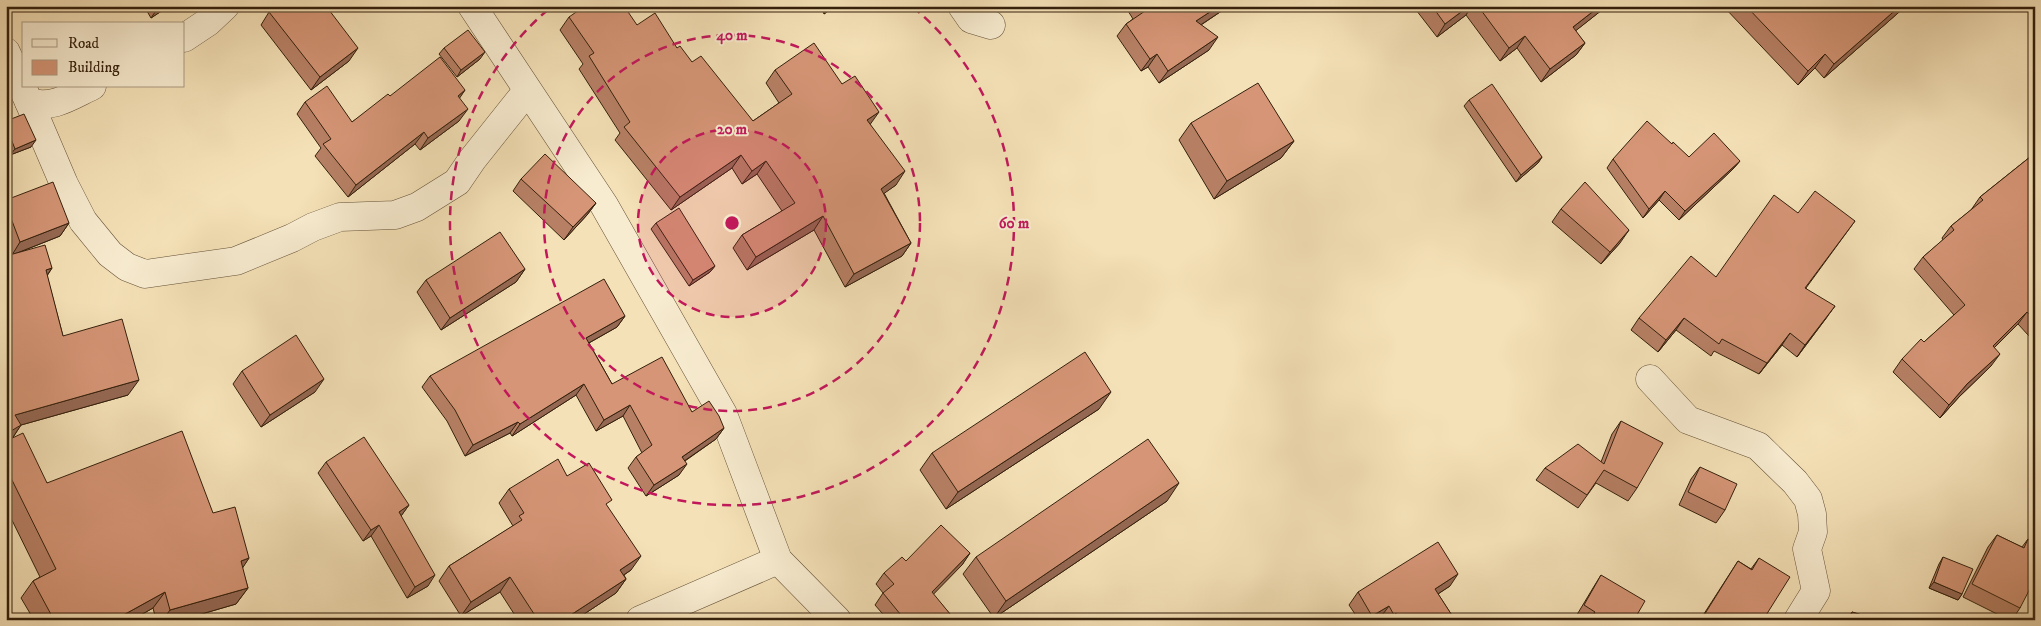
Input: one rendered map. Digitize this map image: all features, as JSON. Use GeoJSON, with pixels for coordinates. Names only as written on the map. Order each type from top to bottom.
{"type":"FeatureCollection","features":[{"type":"Feature","properties":{"kind":"street"},"geometry":{"type":"LineString","coordinates":[[185,37],[208,22],[225,6]]}},
{"type":"Feature","properties":{"kind":"street"},"geometry":{"type":"LineString","coordinates":[[472,6],[604,205],[723,414],[778,560],[837,620]]}},
{"type":"Feature","properties":{"kind":"street"},"geometry":{"type":"LineString","coordinates":[[962,6],[971,19],[991,25]]}},
{"type":"Feature","properties":{"kind":"street"},"geometry":{"type":"LineString","coordinates":[[6,52],[22,87]]}},
{"type":"Feature","properties":{"kind":"street"},"geometry":{"type":"LineString","coordinates":[[23,88],[64,184],[83,220],[110,254],[127,267],[145,274],[236,260],[340,217],[395,215],[417,206],[457,182],[472,160],[527,91]]}},
{"type":"Feature","properties":{"kind":"street"},"geometry":{"type":"LineString","coordinates":[[29,102],[38,105],[55,103],[88,88]]}},
{"type":"Feature","properties":{"kind":"street"},"geometry":{"type":"LineString","coordinates":[[1650,379],[1688,420],[1758,446],[1796,482],[1808,499],[1812,514],[1813,532],[1807,549],[1816,591],[1798,620]]}},
{"type":"Feature","properties":{"kind":"street"},"geometry":{"type":"LineString","coordinates":[[640,620],[778,560]]}},
{"type":"Feature","properties":{"kind":"building"},"geometry":{"type":"Polygon","coordinates":[[[277,6],[326,6],[358,48],[320,77],[269,12],[277,6]]]}},
{"type":"Feature","properties":{"kind":"building"},"geometry":{"type":"Polygon","coordinates":[[[585,6],[624,6],[637,25],[655,13],[677,48],[680,46],[692,62],[701,56],[753,121],[792,94],[775,70],[814,43],[842,84],[855,76],[879,112],[867,120],[905,171],[881,189],[911,243],[854,274],[823,216],[756,257],[742,235],[795,203],[766,161],[752,171],[741,155],[680,197],[624,127],[630,122],[589,56],[594,53],[569,17],[585,6]]]}},
{"type":"Feature","properties":{"kind":"building"},"geometry":{"type":"Polygon","coordinates":[[[1142,6],[1219,6],[1196,21],[1218,37],[1168,71],[1157,54],[1150,59],[1126,24],[1145,11],[1142,6]]]}},
{"type":"Feature","properties":{"kind":"building"},"geometry":{"type":"Polygon","coordinates":[[[1432,6],[1469,6],[1445,24],[1432,6]]]}},
{"type":"Feature","properties":{"kind":"building"},"geometry":{"type":"Polygon","coordinates":[[[1478,6],[1600,6],[1573,27],[1585,43],[1550,69],[1525,36],[1509,48],[1478,6]]]}},
{"type":"Feature","properties":{"kind":"building"},"geometry":{"type":"Polygon","coordinates":[[[1746,6],[1900,6],[1834,64],[1825,54],[1808,71],[1746,6]]]}},
{"type":"Feature","properties":{"kind":"building"},"geometry":{"type":"Polygon","coordinates":[[[468,30],[485,52],[461,70],[444,48],[468,30]]]}},
{"type":"Feature","properties":{"kind":"building"},"geometry":{"type":"Polygon","coordinates":[[[440,57],[465,90],[458,96],[468,109],[428,138],[424,132],[356,185],[323,144],[331,139],[305,102],[327,86],[352,122],[388,94],[390,96],[440,57]]]}},
{"type":"Feature","properties":{"kind":"building"},"geometry":{"type":"Polygon","coordinates":[[[1258,83],[1294,141],[1227,181],[1191,123],[1258,83]]]}},
{"type":"Feature","properties":{"kind":"building"},"geometry":{"type":"Polygon","coordinates":[[[1492,84],[1542,157],[1521,175],[1469,100],[1492,84]]]}},
{"type":"Feature","properties":{"kind":"building"},"geometry":{"type":"Polygon","coordinates":[[[24,114],[36,140],[15,149],[6,126],[6,121],[24,114]]]}},
{"type":"Feature","properties":{"kind":"building"},"geometry":{"type":"Polygon","coordinates":[[[1647,121],[1689,157],[1714,133],[1740,161],[1685,211],[1665,191],[1649,209],[1613,159],[1647,121]]]}},
{"type":"Feature","properties":{"kind":"building"},"geometry":{"type":"Polygon","coordinates":[[[2035,153],[2035,320],[2027,312],[1993,346],[2000,354],[1967,384],[1949,405],[1902,359],[1921,339],[1924,342],[1965,305],[1923,257],[1954,230],[1951,226],[1983,200],[1980,197],[2035,153]]]}},
{"type":"Feature","properties":{"kind":"building"},"geometry":{"type":"Polygon","coordinates":[[[545,154],[596,203],[573,227],[521,179],[545,154]]]}},
{"type":"Feature","properties":{"kind":"building"},"geometry":{"type":"Polygon","coordinates":[[[53,182],[69,223],[20,242],[6,205],[6,200],[53,182]]]}},
{"type":"Feature","properties":{"kind":"building"},"geometry":{"type":"Polygon","coordinates":[[[1585,182],[1629,230],[1610,252],[1561,209],[1585,182]]]}},
{"type":"Feature","properties":{"kind":"building"},"geometry":{"type":"Polygon","coordinates":[[[1815,191],[1855,221],[1805,288],[1835,306],[1805,345],[1790,333],[1767,363],[1722,339],[1719,344],[1684,318],[1666,340],[1639,318],[1691,256],[1716,277],[1774,195],[1798,213],[1815,191]]]}},
{"type":"Feature","properties":{"kind":"building"},"geometry":{"type":"Polygon","coordinates":[[[679,208],[715,266],[693,280],[656,223],[679,208]]]}},
{"type":"Feature","properties":{"kind":"building"},"geometry":{"type":"Polygon","coordinates":[[[500,232],[525,269],[450,318],[426,280],[500,232]]]}},
{"type":"Feature","properties":{"kind":"building"},"geometry":{"type":"Polygon","coordinates":[[[45,245],[52,268],[46,270],[63,336],[122,319],[139,380],[15,415],[21,425],[6,434],[6,256],[45,245]]]}},
{"type":"Feature","properties":{"kind":"building"},"geometry":{"type":"Polygon","coordinates":[[[604,279],[625,316],[586,338],[612,384],[662,357],[692,412],[709,401],[724,428],[682,457],[687,464],[654,485],[636,457],[652,445],[630,405],[604,420],[584,384],[520,424],[518,422],[473,445],[455,410],[430,376],[604,279]]]}},
{"type":"Feature","properties":{"kind":"building"},"geometry":{"type":"Polygon","coordinates":[[[296,335],[324,379],[270,415],[242,371],[296,335]]]}},
{"type":"Feature","properties":{"kind":"building"},"geometry":{"type":"Polygon","coordinates":[[[1085,352],[1111,392],[958,492],[932,453],[1085,352]]]}},
{"type":"Feature","properties":{"kind":"building"},"geometry":{"type":"Polygon","coordinates":[[[1621,421],[1663,443],[1637,488],[1604,470],[1587,495],[1545,468],[1578,444],[1604,464],[1621,421]]]}},
{"type":"Feature","properties":{"kind":"building"},"geometry":{"type":"Polygon","coordinates":[[[182,431],[213,513],[235,507],[249,558],[241,561],[248,588],[170,610],[165,592],[118,618],[119,620],[54,620],[33,581],[56,569],[11,478],[6,480],[6,441],[23,433],[47,483],[182,431]]]}},
{"type":"Feature","properties":{"kind":"building"},"geometry":{"type":"Polygon","coordinates":[[[364,437],[409,505],[399,512],[435,575],[415,587],[379,525],[371,530],[326,462],[364,437]]]}},
{"type":"Feature","properties":{"kind":"building"},"geometry":{"type":"Polygon","coordinates":[[[1148,439],[1179,483],[1006,601],[976,557],[1148,439]]]}},
{"type":"Feature","properties":{"kind":"building"},"geometry":{"type":"Polygon","coordinates":[[[558,459],[567,476],[589,463],[612,500],[606,504],[641,556],[620,570],[626,579],[563,620],[538,620],[510,577],[471,602],[449,566],[522,520],[519,516],[524,513],[509,489],[558,459]]]}},
{"type":"Feature","properties":{"kind":"building"},"geometry":{"type":"Polygon","coordinates":[[[1700,467],[1737,484],[1725,510],[1688,492],[1700,467]]]}},
{"type":"Feature","properties":{"kind":"building"},"geometry":{"type":"Polygon","coordinates":[[[941,525],[970,553],[932,592],[955,620],[905,620],[883,593],[894,584],[884,573],[902,557],[906,561],[941,525]]]}},
{"type":"Feature","properties":{"kind":"building"},"geometry":{"type":"Polygon","coordinates":[[[1997,535],[2024,548],[2028,539],[2035,543],[2035,579],[2020,608],[1972,584],[1997,535]]]}},
{"type":"Feature","properties":{"kind":"building"},"geometry":{"type":"Polygon","coordinates":[[[1438,542],[1458,574],[1435,589],[1455,620],[1400,620],[1396,613],[1394,615],[1389,606],[1372,616],[1358,592],[1438,542]]]}},
{"type":"Feature","properties":{"kind":"building"},"geometry":{"type":"Polygon","coordinates":[[[1943,557],[1973,569],[1962,594],[1934,582],[1943,557]]]}},
{"type":"Feature","properties":{"kind":"building"},"geometry":{"type":"Polygon","coordinates":[[[1759,558],[1790,577],[1763,620],[1701,620],[1738,561],[1752,570],[1759,558]]]}},
{"type":"Feature","properties":{"kind":"building"},"geometry":{"type":"Polygon","coordinates":[[[1601,575],[1645,601],[1634,620],[1590,620],[1595,612],[1584,605],[1601,575]]]}},
{"type":"Feature","properties":{"kind":"building"},"geometry":{"type":"Polygon","coordinates":[[[1852,612],[1878,620],[1850,620],[1852,612]]]}}]}
